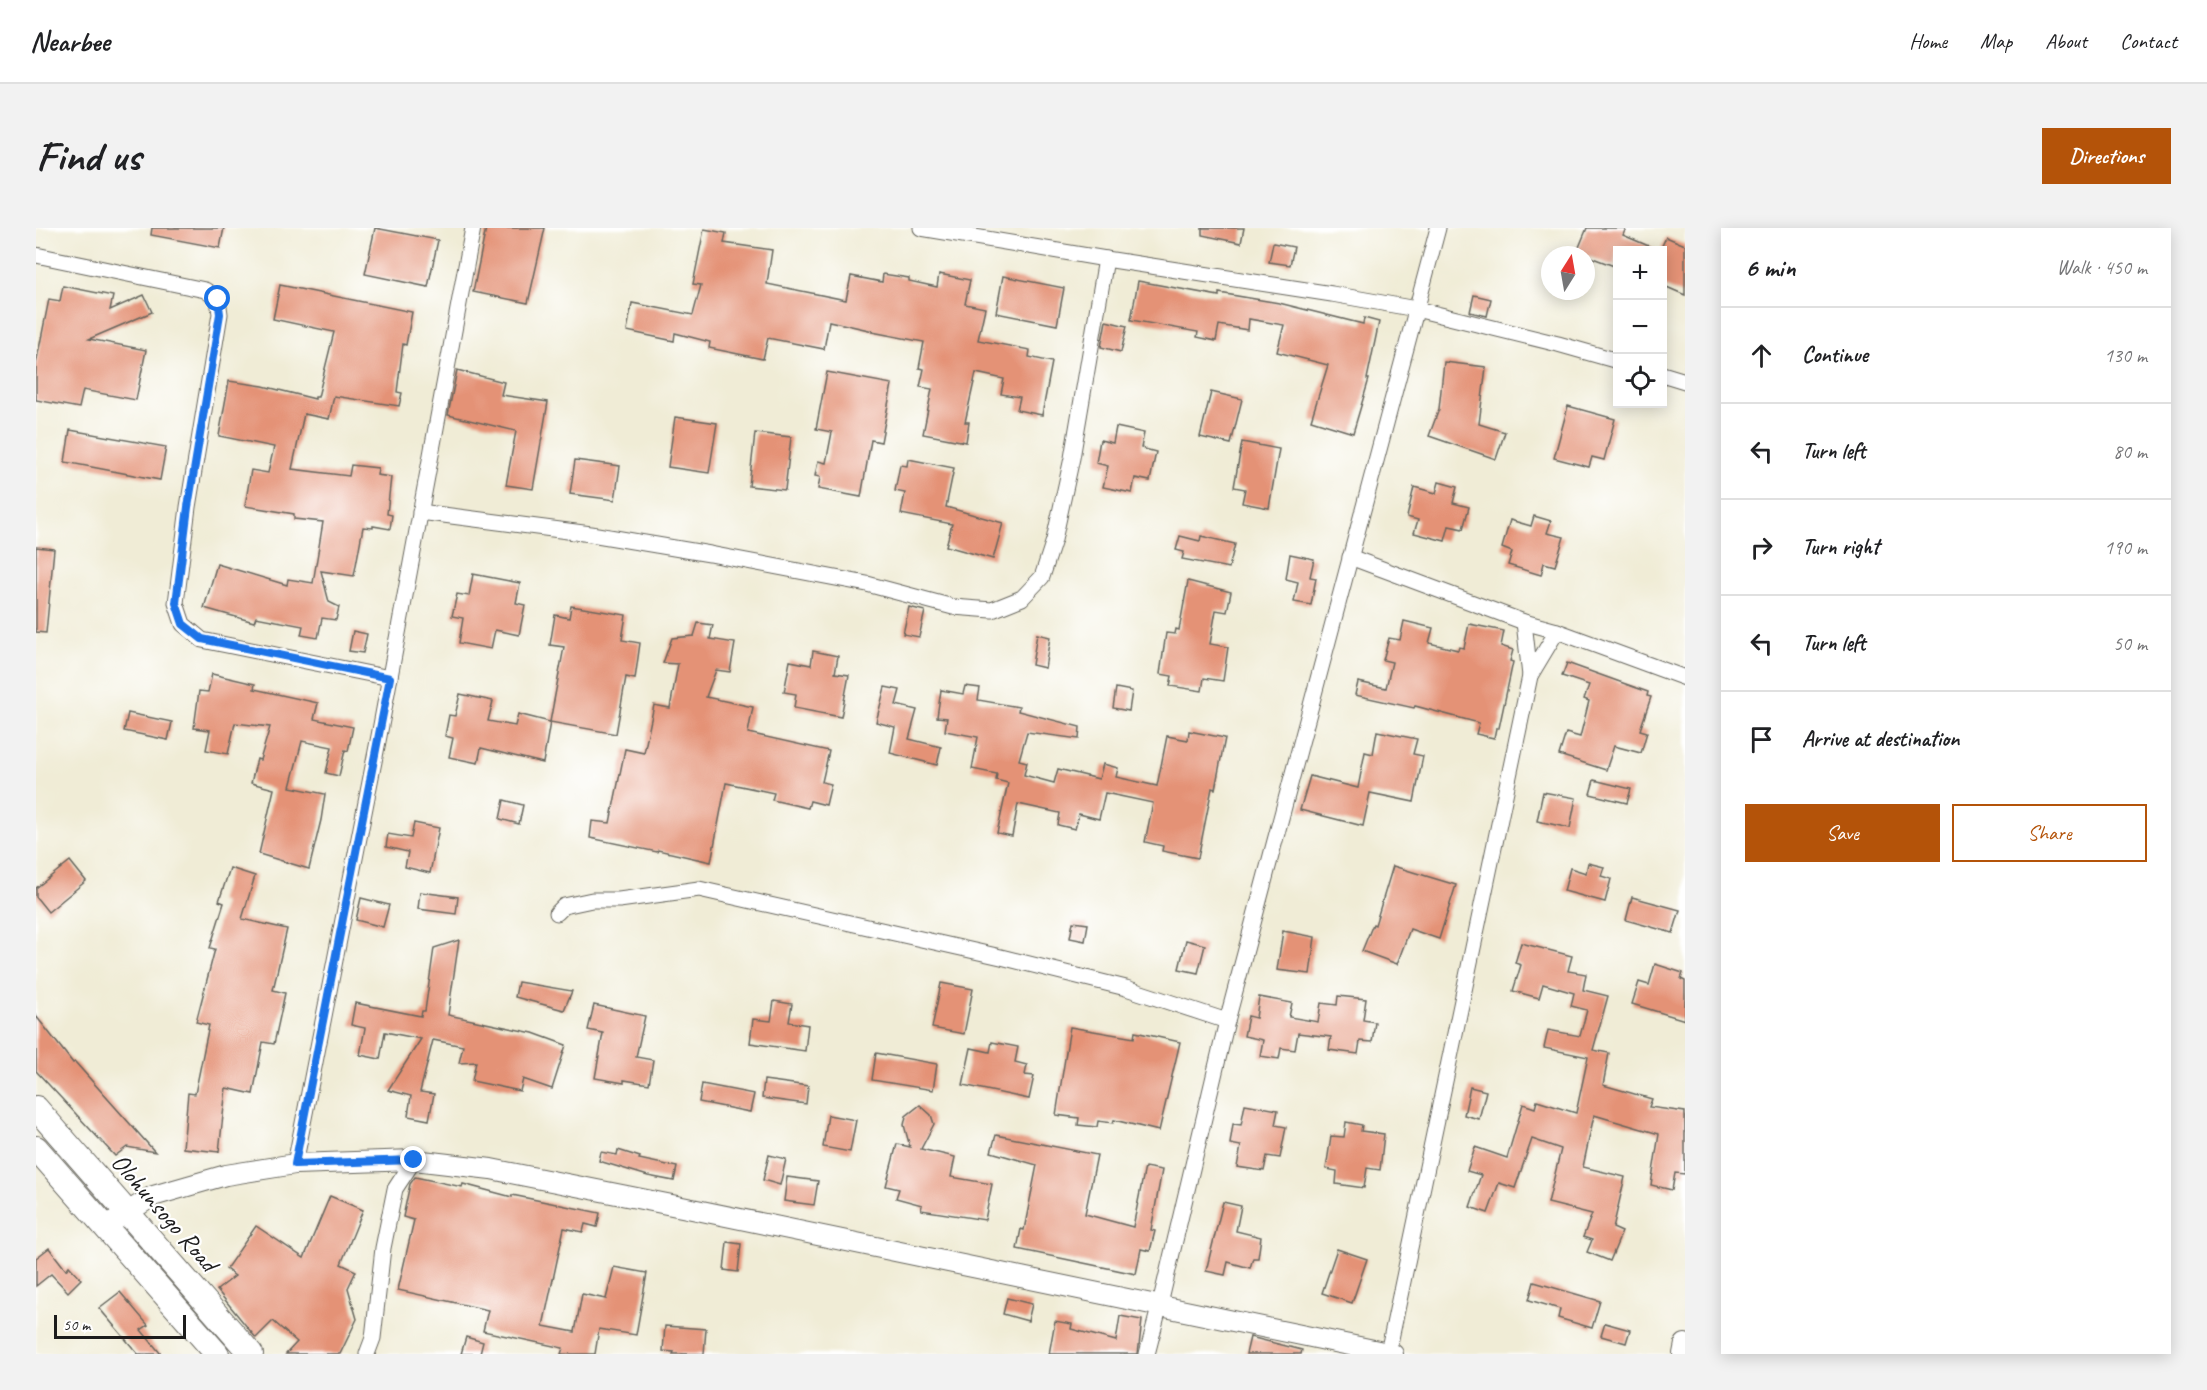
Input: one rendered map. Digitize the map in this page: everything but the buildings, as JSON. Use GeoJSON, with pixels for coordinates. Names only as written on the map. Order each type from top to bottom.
{"type":"FeatureCollection","features":[{"type":"Feature","properties":{"kind":"main road","name":"Olohunsogo Road"},"geometry":{"type":"LineString","coordinates":[[36,1108],[251,1354]]}},
{"type":"Feature","properties":{"kind":"main road"},"geometry":{"type":"LineString","coordinates":[[36,1148],[106,1226],[212,1352]]}},
{"type":"Feature","properties":{"kind":"street"},"geometry":{"type":"LineString","coordinates":[[295,1164],[390,678],[473,228]]}},
{"type":"Feature","properties":{"kind":"street"},"geometry":{"type":"LineString","coordinates":[[921,228],[1416,309],[1613,360]]}},
{"type":"Feature","properties":{"kind":"street"},"geometry":{"type":"LineString","coordinates":[[1147,1354],[1161,1304],[1227,1021],[1438,228]]}},
{"type":"Feature","properties":{"kind":"street"},"geometry":{"type":"LineString","coordinates":[[36,255],[205,290],[218,299],[220,314],[188,507],[176,603],[183,624],[202,639],[390,678]]}},
{"type":"Feature","properties":{"kind":"street"},"geometry":{"type":"LineString","coordinates":[[420,512],[591,534],[710,554],[867,584],[953,607],[992,610],[1022,598],[1042,578],[1054,540],[1072,458],[1106,259]]}},
{"type":"Feature","properties":{"kind":"street"},"geometry":{"type":"LineString","coordinates":[[1667,376],[1685,381]]}},
{"type":"Feature","properties":{"kind":"street"},"geometry":{"type":"LineString","coordinates":[[1350,557],[1524,622],[1557,631],[1685,678]]}},
{"type":"Feature","properties":{"kind":"street"},"geometry":{"type":"LineString","coordinates":[[106,1226],[153,1196],[226,1174],[295,1164],[414,1160],[502,1171],[1161,1304],[1391,1354],[1530,676],[1524,622]]}},
{"type":"Feature","properties":{"kind":"street"},"geometry":{"type":"LineString","coordinates":[[1530,676],[1557,631]]}},
{"type":"Feature","properties":{"kind":"street"},"geometry":{"type":"LineString","coordinates":[[557,913],[564,906],[592,900],[620,900],[699,889],[1126,988],[1227,1021]]}},
{"type":"Feature","properties":{"kind":"street"},"geometry":{"type":"LineString","coordinates":[[367,1354],[373,1338],[383,1248],[395,1189],[414,1160]]}},
{"type":"Feature","properties":{"kind":"street"},"geometry":{"type":"LineString","coordinates":[[1683,1354],[1685,1344]]}},
{"type":"Feature","properties":{"kind":"route"},"geometry":{"type":"LineString","coordinates":[[218,299],[220,314],[188,507],[176,603],[183,624],[202,639],[390,678],[295,1164],[414,1160]]}}]}
